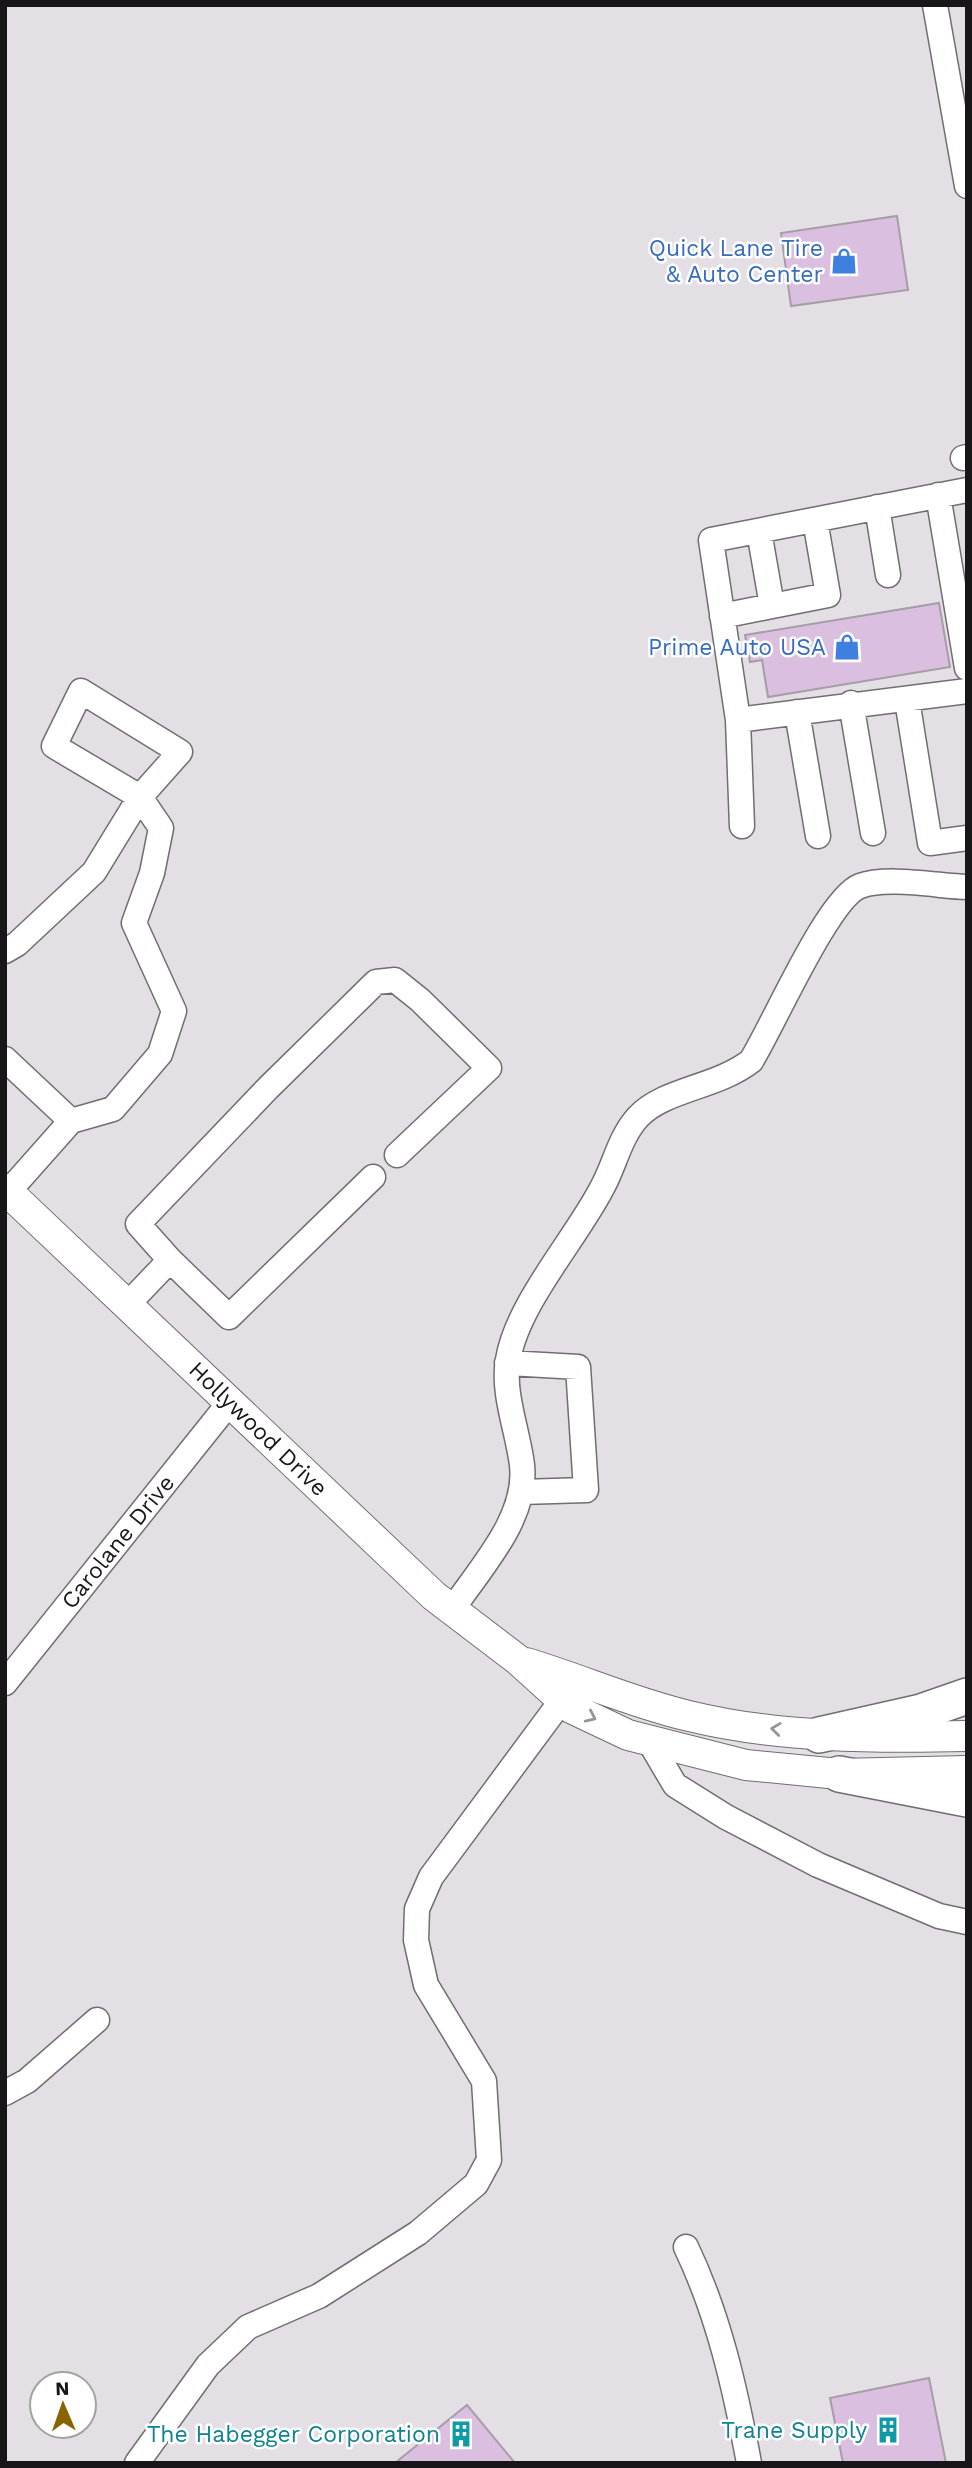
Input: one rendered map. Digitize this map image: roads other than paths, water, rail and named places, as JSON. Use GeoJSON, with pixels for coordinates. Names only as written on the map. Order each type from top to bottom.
{"type":"FeatureCollection","features":[{"type":"Feature","properties":{"kind":"highway"},"geometry":{"type":"LineString","coordinates":[[819,1735],[921,1712],[967,1696]]}},
{"type":"Feature","properties":{"kind":"highway"},"geometry":{"type":"LineString","coordinates":[[839,1774],[967,1799]]}},
{"type":"Feature","properties":{"kind":"main road","name":"Hollywood Drive"},"geometry":{"type":"LineString","coordinates":[[7,1191],[453,1610],[518,1660],[562,1700],[583,1713],[649,1741],[747,1765],[839,1774],[967,1771]]}},
{"type":"Feature","properties":{"kind":"main road","name":"Hollywood Drive"},"geometry":{"type":"LineString","coordinates":[[518,1660],[689,1716],[819,1735],[967,1735]]}},
{"type":"Feature","properties":{"kind":"street"},"geometry":{"type":"LineString","coordinates":[[934,5],[967,186]]}},
{"type":"Feature","properties":{"kind":"street"},"geometry":{"type":"LineString","coordinates":[[742,826],[738,720],[711,540],[967,490]]}},
{"type":"Feature","properties":{"kind":"street"},"geometry":{"type":"LineString","coordinates":[[938,495],[967,668]]}},
{"type":"Feature","properties":{"kind":"street"},"geometry":{"type":"LineString","coordinates":[[877,507],[888,575]]}},
{"type":"Feature","properties":{"kind":"street"},"geometry":{"type":"LineString","coordinates":[[722,616],[828,595],[815,520]]}},
{"type":"Feature","properties":{"kind":"street"},"geometry":{"type":"LineString","coordinates":[[759,531],[772,606]]}},
{"type":"Feature","properties":{"kind":"street"},"geometry":{"type":"LineString","coordinates":[[5,951],[17,944],[94,872],[140,797],[180,752],[81,691],[54,746],[140,797],[162,828],[152,873],[134,923],[174,1011],[160,1054],[114,1109],[71,1121],[7,1191]]}},
{"type":"Feature","properties":{"kind":"street"},"geometry":{"type":"LineString","coordinates":[[738,720],[851,703],[907,700],[967,691]]}},
{"type":"Feature","properties":{"kind":"street"},"geometry":{"type":"LineString","coordinates":[[907,700],[930,843],[967,838]]}},
{"type":"Feature","properties":{"kind":"street"},"geometry":{"type":"LineString","coordinates":[[851,703],[873,832]]}},
{"type":"Feature","properties":{"kind":"street"},"geometry":{"type":"LineString","coordinates":[[797,712],[818,836]]}},
{"type":"Feature","properties":{"kind":"street"},"geometry":{"type":"LineString","coordinates":[[453,1610],[514,1517],[521,1492],[522,1468],[508,1385],[507,1363],[520,1321],[583,1223],[604,1185],[616,1151],[638,1118],[672,1095],[733,1074],[751,1061],[821,932],[846,894],[875,883],[967,887]]}},
{"type":"Feature","properties":{"kind":"street"},"geometry":{"type":"LineString","coordinates":[[373,1177],[229,1317],[170,1260],[138,1224],[268,1088],[376,982],[395,980],[420,1000],[489,1068],[397,1155]]}},
{"type":"Feature","properties":{"kind":"street"},"geometry":{"type":"LineString","coordinates":[[5,1059],[71,1121]]}},
{"type":"Feature","properties":{"kind":"street"},"geometry":{"type":"LineString","coordinates":[[127,1305],[170,1260]]}},
{"type":"Feature","properties":{"kind":"street"},"geometry":{"type":"LineString","coordinates":[[507,1363],[578,1367],[586,1490],[521,1492]]}},
{"type":"Feature","properties":{"kind":"street","name":"Carolane Drive"},"geometry":{"type":"LineString","coordinates":[[5,1683],[230,1402]]}},
{"type":"Feature","properties":{"kind":"street"},"geometry":{"type":"LineString","coordinates":[[137,2463],[208,2365],[247,2327],[319,2297],[418,2233],[476,2184],[483,2172],[489,2160],[484,2081],[426,1985],[416,1940],[417,1909],[431,1877],[562,1700]]}},
{"type":"Feature","properties":{"kind":"street"},"geometry":{"type":"LineString","coordinates":[[649,1741],[675,1785],[726,1817],[818,1865],[939,1916],[967,1922]]}},
{"type":"Feature","properties":{"kind":"street"},"geometry":{"type":"LineString","coordinates":[[5,2093],[27,2081],[97,2020]]}},
{"type":"Feature","properties":{"kind":"street"},"geometry":{"type":"LineString","coordinates":[[686,2247],[722,2335],[749,2463]]}},
{"type":"Feature","properties":{"kind":"place","name":"Quick Lane Tire & Auto Center"},"geometry":{"type":"Point","coordinates":[844,261]}},
{"type":"Feature","properties":{"kind":"place","name":"Prime Auto USA"},"geometry":{"type":"Point","coordinates":[847,647]}},
{"type":"Feature","properties":{"kind":"place","name":"Trane Supply"},"geometry":{"type":"Point","coordinates":[888,2430]}},
{"type":"Feature","properties":{"kind":"place","name":"The Habegger Corporation"},"geometry":{"type":"Point","coordinates":[461,2434]}}]}
